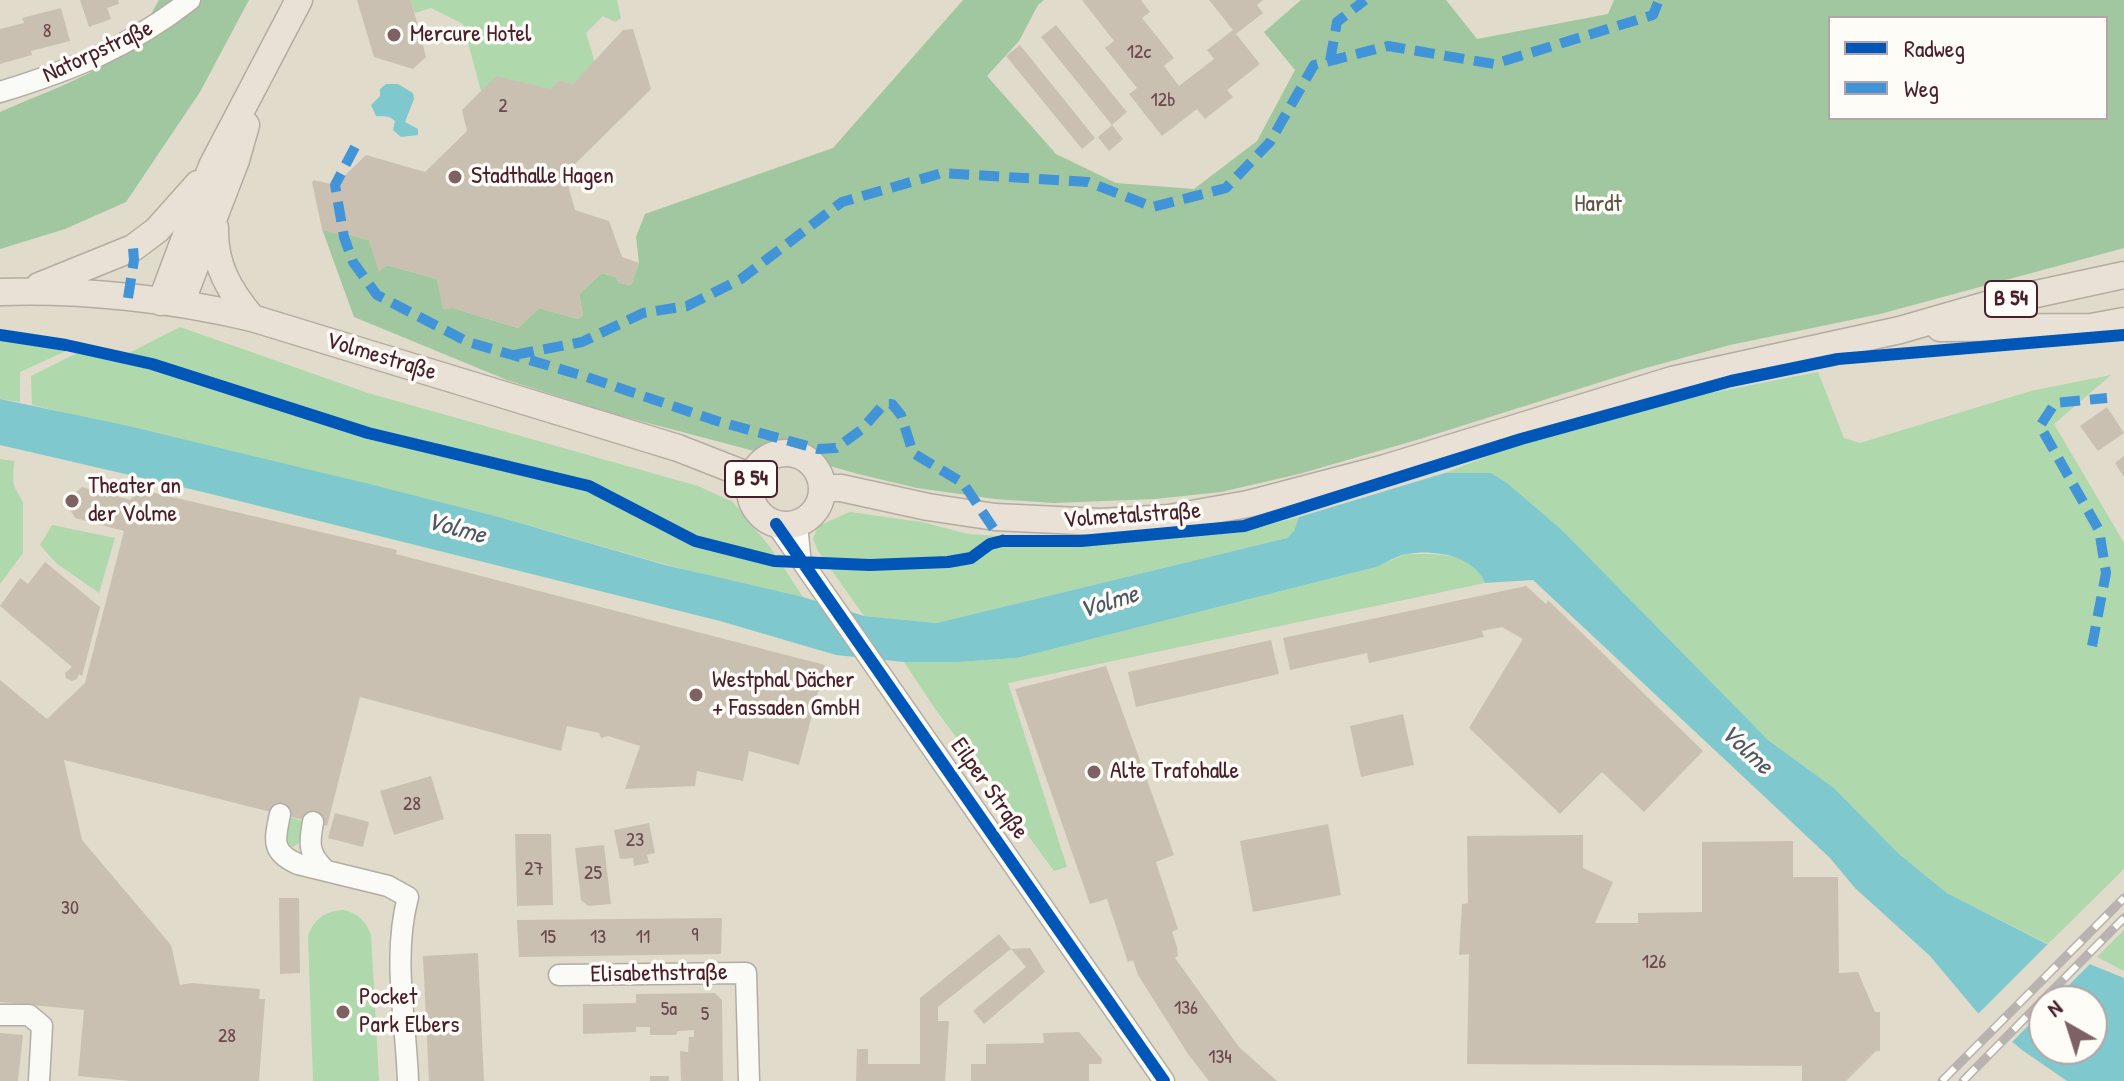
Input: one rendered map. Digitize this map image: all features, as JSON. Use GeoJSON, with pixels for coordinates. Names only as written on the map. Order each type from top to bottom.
{"type":"FeatureCollection","features":[{"type":"Feature","properties":{"kind":"main road"},"geometry":{"type":"LineString","coordinates":[[171,303],[212,166],[299,0]]}},
{"type":"Feature","properties":{"kind":"main road"},"geometry":{"type":"LineString","coordinates":[[171,303],[216,214],[262,72]]}},
{"type":"Feature","properties":{"kind":"main road"},"geometry":{"type":"LineString","coordinates":[[13,292],[133,248],[157,230],[212,166]]}},
{"type":"Feature","properties":{"kind":"main road"},"geometry":{"type":"LineString","coordinates":[[216,214],[215,244],[220,271],[232,294],[252,318]]}},
{"type":"Feature","properties":{"kind":"main road","name":"Volmetalstraße"},"geometry":{"type":"LineString","coordinates":[[822,488],[841,488],[928,507],[1010,518],[1100,522],[1169,518],[1217,510],[1385,468],[1672,380],[1900,330],[1990,304],[2124,275]]}},
{"type":"Feature","properties":{"kind":"main road","name":"Volmestraße"},"geometry":{"type":"LineString","coordinates":[[13,292],[67,291],[171,303],[252,318],[678,448],[752,477]]}},
{"type":"Feature","properties":{"kind":"main road","name":"Volmetalstraße"},"geometry":{"type":"LineString","coordinates":[[1900,330],[2091,327],[2124,321]]}},
{"type":"Feature","properties":{"kind":"main road","name":"B 54"},"geometry":{"type":"LineString","coordinates":[[777,454],[796,454],[816,469],[822,488],[816,510],[786,524],[764,518],[751,498],[752,477],[765,459],[777,454]]}},
{"type":"Feature","properties":{"kind":"street","name":"Natorpstraße"},"geometry":{"type":"LineString","coordinates":[[0,92],[69,71],[109,52],[156,26],[190,0]]}},
{"type":"Feature","properties":{"kind":"street","name":"Eilper Straße"},"geometry":{"type":"LineString","coordinates":[[786,524],[784,538],[800,555],[1164,1081]]}},
{"type":"Feature","properties":{"kind":"street"},"geometry":{"type":"LineString","coordinates":[[280,814],[275,838],[278,849],[286,859],[388,886],[408,897],[402,918],[400,975],[408,1081]]}},
{"type":"Feature","properties":{"kind":"street"},"geometry":{"type":"LineString","coordinates":[[313,822],[308,848],[325,870]]}},
{"type":"Feature","properties":{"kind":"street","name":"Elisabethstraße"},"geometry":{"type":"LineString","coordinates":[[559,975],[746,973],[749,1081]]}},
{"type":"Feature","properties":{"kind":"street"},"geometry":{"type":"LineString","coordinates":[[0,1015],[29,1015],[42,1026],[39,1081]]}},
{"type":"Feature","properties":{"kind":"green space"},"geometry":{"type":"Polygon","coordinates":[[[159,0],[249,0],[200,92],[126,202],[65,229],[0,249],[0,112],[78,79],[107,63],[136,36],[159,0]]]}},
{"type":"Feature","properties":{"kind":"green space"},"geometry":{"type":"Polygon","coordinates":[[[411,0],[617,0],[621,18],[615,22],[603,16],[586,33],[595,63],[573,84],[559,80],[550,89],[481,91],[463,24],[431,8],[415,13],[411,0]]]}},
{"type":"Feature","properties":{"kind":"green space","name":"Hardt"},"geometry":{"type":"Polygon","coordinates":[[[963,0],[1044,0],[1038,5],[1019,41],[987,76],[1056,154],[1116,183],[1194,189],[1257,141],[1295,70],[1264,32],[1301,0],[1446,0],[1477,39],[1608,14],[1614,0],[2124,0],[2124,248],[1880,314],[1730,345],[1299,474],[1221,492],[1155,499],[1054,503],[995,499],[917,488],[858,474],[823,464],[805,451],[787,445],[772,446],[758,452],[614,414],[507,380],[354,317],[322,229],[369,240],[379,271],[387,265],[437,279],[444,309],[453,308],[518,328],[539,308],[578,319],[583,315],[579,294],[602,273],[616,277],[619,283],[631,285],[639,263],[636,237],[645,214],[833,148],[963,0]]]}},
{"type":"Feature","properties":{"kind":"green space"},"geometry":{"type":"Polygon","coordinates":[[[180,327],[368,393],[698,486],[733,502],[770,547],[803,597],[688,570],[440,502],[32,405],[31,376],[77,353],[113,361],[180,327]]]}},
{"type":"Feature","properties":{"kind":"green space"},"geometry":{"type":"Polygon","coordinates":[[[0,339],[66,351],[20,372],[20,402],[0,399],[0,339]]]}},
{"type":"Feature","properties":{"kind":"green space"},"geometry":{"type":"Polygon","coordinates":[[[1818,372],[1844,438],[1860,443],[2031,391],[2111,375],[2054,424],[2124,543],[2124,869],[2048,944],[1947,893],[1899,854],[1834,788],[1768,740],[1563,531],[1491,473],[1445,473],[1498,452],[1670,401],[1818,372]]]}},
{"type":"Feature","properties":{"kind":"green space"},"geometry":{"type":"Polygon","coordinates":[[[0,459],[14,461],[14,483],[23,502],[23,553],[0,584],[0,459]]]}},
{"type":"Feature","properties":{"kind":"green space"},"geometry":{"type":"Polygon","coordinates":[[[850,512],[922,522],[968,534],[1100,542],[1237,533],[1299,517],[1294,531],[1287,538],[938,623],[864,616],[818,551],[813,539],[818,526],[850,512]]]}},
{"type":"Feature","properties":{"kind":"green space"},"geometry":{"type":"Polygon","coordinates":[[[52,525],[115,538],[99,593],[56,563],[40,545],[52,525]]]}},
{"type":"Feature","properties":{"kind":"green space"},"geometry":{"type":"Polygon","coordinates":[[[1406,554],[1452,556],[1472,565],[1485,583],[1008,683],[1067,867],[1054,871],[904,662],[1017,658],[1376,567],[1406,554]]]}},
{"type":"Feature","properties":{"kind":"green space"},"geometry":{"type":"Polygon","coordinates":[[[288,817],[306,822],[302,841],[293,847],[285,842],[288,817]]]}},
{"type":"Feature","properties":{"kind":"green space","name":"Pocket Park Elbers"},"geometry":{"type":"Polygon","coordinates":[[[343,910],[361,918],[371,935],[379,1081],[313,1081],[308,936],[321,917],[343,910]]]}},
{"type":"Feature","properties":{"kind":"green space"},"geometry":{"type":"Polygon","coordinates":[[[2124,930],[2124,971],[2097,957],[2124,930]]]}},
{"type":"Feature","properties":{"kind":"water"},"geometry":{"type":"Polygon","coordinates":[[[386,84],[398,84],[413,93],[414,99],[405,122],[418,129],[418,135],[401,137],[393,130],[395,121],[376,116],[371,105],[386,84]]]}},
{"type":"Feature","properties":{"kind":"water","name":"Volme"},"geometry":{"type":"Polygon","coordinates":[[[0,399],[124,425],[365,483],[499,517],[665,565],[803,597],[864,616],[937,623],[1287,538],[1294,531],[1299,517],[1445,473],[1491,473],[1563,531],[1768,740],[1834,788],[1899,854],[1947,893],[2070,956],[2124,978],[2124,1081],[2067,1081],[2044,1065],[2108,1065],[2108,985],[2028,985],[2028,1054],[2022,1050],[1977,1012],[1930,956],[1855,888],[1830,858],[1533,580],[1485,583],[1472,566],[1452,556],[1428,552],[1406,554],[1376,567],[1017,658],[904,662],[836,655],[720,621],[203,492],[0,445],[0,399]]]}},
{"type":"Feature","properties":{"kind":"pier"},"geometry":{"type":"Polygon","coordinates":[[[2051,941],[2092,962],[2069,985],[2028,985],[2028,1026],[2010,1044],[1976,1016],[2051,941]]]}},
{"type":"Feature","properties":{"kind":"building"},"geometry":{"type":"Polygon","coordinates":[[[80,0],[118,0],[119,4],[107,8],[111,19],[89,27],[80,0]]]}},
{"type":"Feature","properties":{"kind":"building","name":"Mercure Hotel"},"geometry":{"type":"Polygon","coordinates":[[[357,0],[411,0],[426,57],[413,69],[374,57],[357,0]]]}},
{"type":"Feature","properties":{"kind":"building"},"geometry":{"type":"Polygon","coordinates":[[[1082,0],[1141,0],[1150,12],[1142,18],[1174,58],[1164,66],[1179,86],[1214,59],[1207,50],[1233,30],[1209,0],[1263,0],[1257,5],[1263,13],[1236,34],[1260,64],[1227,90],[1233,97],[1205,119],[1197,109],[1162,136],[1129,94],[1137,88],[1105,48],[1114,41],[1082,0]]]}},
{"type":"Feature","properties":{"kind":"building"},"geometry":{"type":"Polygon","coordinates":[[[61,8],[70,41],[31,51],[32,55],[0,64],[0,29],[24,23],[22,18],[61,8]]]}},
{"type":"Feature","properties":{"kind":"building"},"geometry":{"type":"Polygon","coordinates":[[[1056,25],[1127,112],[1112,125],[1041,37],[1056,25]]]}},
{"type":"Feature","properties":{"kind":"building","name":"Stadthalle Hagen"},"geometry":{"type":"Polygon","coordinates":[[[633,29],[651,89],[565,174],[575,210],[609,221],[622,257],[639,263],[631,285],[619,283],[616,277],[602,273],[579,294],[583,315],[578,319],[539,308],[518,328],[453,308],[443,310],[437,279],[387,265],[379,272],[369,240],[347,234],[344,237],[322,229],[314,180],[335,185],[366,155],[425,172],[467,131],[462,110],[496,76],[550,89],[559,80],[573,84],[623,30],[633,29]]]}},
{"type":"Feature","properties":{"kind":"building"},"geometry":{"type":"Polygon","coordinates":[[[1020,45],[1095,138],[1082,149],[1006,56],[1020,45]]]}},
{"type":"Feature","properties":{"kind":"building"},"geometry":{"type":"Polygon","coordinates":[[[1112,125],[1123,139],[1109,151],[1098,137],[1112,125]]]}},
{"type":"Feature","properties":{"kind":"building"},"geometry":{"type":"Polygon","coordinates":[[[2107,407],[2124,433],[2098,451],[2080,426],[2107,407]]]}},
{"type":"Feature","properties":{"kind":"building"},"geometry":{"type":"Polygon","coordinates":[[[2124,456],[2124,477],[2115,463],[2124,456]]]}},
{"type":"Feature","properties":{"kind":"building"},"geometry":{"type":"Polygon","coordinates":[[[82,487],[131,500],[134,488],[397,550],[396,554],[825,665],[799,765],[749,751],[743,781],[697,771],[695,786],[625,789],[640,746],[608,736],[601,738],[599,733],[567,726],[561,751],[360,697],[327,826],[64,760],[82,840],[171,945],[180,985],[192,983],[260,989],[259,999],[265,999],[259,1081],[130,1081],[78,1076],[84,1010],[0,1002],[0,680],[47,719],[85,683],[124,531],[75,518],[69,508],[74,496],[68,492],[75,493],[82,487]]]}},
{"type":"Feature","properties":{"kind":"building"},"geometry":{"type":"Polygon","coordinates":[[[45,562],[100,607],[82,676],[79,674],[72,681],[66,678],[65,673],[72,667],[0,606],[20,578],[28,584],[45,562]]]}},
{"type":"Feature","properties":{"kind":"building"},"geometry":{"type":"Polygon","coordinates":[[[1526,586],[1546,604],[1548,600],[1703,751],[1644,812],[1602,772],[1560,814],[1469,728],[1523,639],[1502,627],[1482,631],[1484,637],[1369,663],[1367,653],[1290,670],[1283,638],[1526,586]]]}},
{"type":"Feature","properties":{"kind":"building"},"geometry":{"type":"Polygon","coordinates":[[[1271,640],[1279,674],[1136,707],[1128,672],[1271,640]]]}},
{"type":"Feature","properties":{"kind":"building","name":"Alte Trafohalle"},"geometry":{"type":"Polygon","coordinates":[[[1106,666],[1174,855],[1156,862],[1178,929],[1172,932],[1177,947],[1178,956],[1175,958],[1239,1047],[1277,1081],[1209,1081],[1188,1054],[1138,975],[1133,960],[1128,962],[1107,899],[1090,904],[1015,689],[1106,666]]]}},
{"type":"Feature","properties":{"kind":"building"},"geometry":{"type":"Polygon","coordinates":[[[1403,714],[1414,765],[1361,777],[1350,726],[1403,714]]]}},
{"type":"Feature","properties":{"kind":"building"},"geometry":{"type":"Polygon","coordinates":[[[431,776],[444,819],[394,835],[380,791],[431,776]]]}},
{"type":"Feature","properties":{"kind":"building"},"geometry":{"type":"Polygon","coordinates":[[[335,813],[369,822],[363,847],[328,838],[335,813]]]}},
{"type":"Feature","properties":{"kind":"building"},"geometry":{"type":"Polygon","coordinates":[[[649,823],[655,853],[647,855],[649,863],[634,866],[633,858],[620,859],[614,830],[649,823]]]}},
{"type":"Feature","properties":{"kind":"building"},"geometry":{"type":"Polygon","coordinates":[[[1328,824],[1341,895],[1253,912],[1240,841],[1328,824]]]}},
{"type":"Feature","properties":{"kind":"building"},"geometry":{"type":"Polygon","coordinates":[[[515,834],[551,834],[553,905],[517,906],[515,834]]]}},
{"type":"Feature","properties":{"kind":"building"},"geometry":{"type":"Polygon","coordinates":[[[1583,835],[1583,868],[1613,882],[1595,923],[1638,923],[1638,913],[1702,912],[1702,842],[1793,841],[1793,877],[1838,877],[1839,973],[1858,972],[1875,1012],[1880,1012],[1880,1051],[1876,1051],[1846,1081],[1802,1081],[1802,1066],[1467,1064],[1469,954],[1459,955],[1462,904],[1468,903],[1467,836],[1583,835]]]}},
{"type":"Feature","properties":{"kind":"building"},"geometry":{"type":"Polygon","coordinates":[[[604,845],[611,904],[588,906],[581,900],[575,848],[604,845]]]}},
{"type":"Feature","properties":{"kind":"building"},"geometry":{"type":"Polygon","coordinates":[[[279,898],[299,898],[300,973],[280,974],[279,898]]]}},
{"type":"Feature","properties":{"kind":"building"},"geometry":{"type":"Polygon","coordinates":[[[722,918],[721,954],[519,957],[517,920],[722,918]]]}},
{"type":"Feature","properties":{"kind":"building"},"geometry":{"type":"Polygon","coordinates":[[[999,934],[1011,949],[938,1007],[938,1021],[949,1021],[945,1081],[856,1081],[857,1049],[868,1049],[868,1064],[920,1064],[920,998],[999,934]]]}},
{"type":"Feature","properties":{"kind":"building"},"geometry":{"type":"Polygon","coordinates":[[[1030,948],[1045,972],[984,1024],[973,1011],[1026,967],[1011,949],[1030,948]]]}},
{"type":"Feature","properties":{"kind":"building"},"geometry":{"type":"Polygon","coordinates":[[[478,953],[484,1081],[429,1081],[423,956],[478,953]]]}},
{"type":"Feature","properties":{"kind":"building"},"geometry":{"type":"Polygon","coordinates":[[[715,993],[722,1000],[723,1081],[681,1081],[680,1051],[688,1052],[689,1037],[694,1037],[694,1030],[678,1031],[676,1035],[650,1035],[650,1027],[636,1027],[636,1032],[583,1034],[583,1004],[636,1003],[636,994],[715,993]]]}},
{"type":"Feature","properties":{"kind":"building"},"geometry":{"type":"Polygon","coordinates":[[[1079,1032],[1102,1059],[1101,1064],[1089,1064],[1089,1081],[971,1081],[971,1064],[986,1064],[986,1044],[1044,1043],[1043,1033],[1079,1032]]]}},
{"type":"Feature","properties":{"kind":"building"},"geometry":{"type":"Polygon","coordinates":[[[0,1033],[23,1035],[18,1081],[0,1081],[0,1033]]]}},
{"type":"Feature","properties":{"kind":"building"},"geometry":{"type":"Polygon","coordinates":[[[650,1076],[669,1076],[669,1081],[650,1081],[650,1076]]]}},
{"type":"Feature","properties":{"kind":"railway"},"geometry":{"type":"LineString","coordinates":[[1942,1081],[2124,898]]}},
{"type":"Feature","properties":{"kind":"railway"},"geometry":{"type":"LineString","coordinates":[[1963,1081],[2124,918]]}},
{"type":"Feature","properties":{"kind":"marked path"},"geometry":{"type":"LineString","coordinates":[[1330,61],[1337,22],[1365,0]]}},
{"type":"Feature","properties":{"kind":"marked path"},"geometry":{"type":"LineString","coordinates":[[514,355],[582,342],[643,313],[687,306],[741,279],[842,202],[942,173],[1088,182],[1153,207],[1226,188],[1270,142],[1314,65],[1388,46],[1494,64],[1653,15],[1659,0]]}},
{"type":"Feature","properties":{"kind":"marked path"},"geometry":{"type":"LineString","coordinates":[[355,147],[335,185],[344,237],[353,262],[377,295],[468,342],[584,376],[717,421],[818,449],[836,448],[861,430],[884,404],[892,404],[901,415],[913,453],[963,483],[1002,541]]}},
{"type":"Feature","properties":{"kind":"marked path"},"geometry":{"type":"LineString","coordinates":[[128,298],[133,248]]}},
{"type":"Feature","properties":{"kind":"marked path"},"geometry":{"type":"LineString","coordinates":[[2092,646],[2106,573],[2099,530],[2040,426],[2055,403],[2107,398]]}},
{"type":"Feature","properties":{"kind":"cycle path"},"geometry":{"type":"LineString","coordinates":[[0,335],[66,345],[152,364],[368,433],[589,486],[695,541],[774,561],[870,565],[948,562],[971,558],[990,544],[1002,541],[1081,541],[1244,526],[1521,439],[1731,381],[1838,359],[2124,335]]}},
{"type":"Feature","properties":{"kind":"cycle path"},"geometry":{"type":"LineString","coordinates":[[776,524],[1164,1081]]}},
{"type":"Feature","properties":{"kind":"place","name":"Mercure Hotel"},"geometry":{"type":"Point","coordinates":[394,35]}},
{"type":"Feature","properties":{"kind":"place","name":"Stadthalle Hagen"},"geometry":{"type":"Point","coordinates":[455,177]}},
{"type":"Feature","properties":{"kind":"place","name":"Theater an der Volme"},"geometry":{"type":"Point","coordinates":[72,501]}},
{"type":"Feature","properties":{"kind":"place","name":"Westphal Dächer + Fassaden GmbH"},"geometry":{"type":"Point","coordinates":[696,695]}},
{"type":"Feature","properties":{"kind":"place","name":"Alte Trafohalle"},"geometry":{"type":"Point","coordinates":[1094,772]}},
{"type":"Feature","properties":{"kind":"place","name":"Pocket Park Elbers"},"geometry":{"type":"Point","coordinates":[343,1012]}}]}
